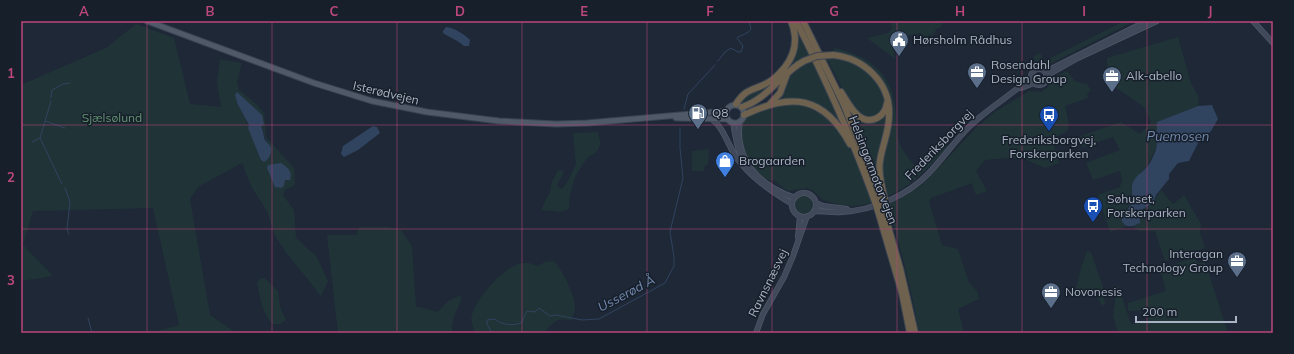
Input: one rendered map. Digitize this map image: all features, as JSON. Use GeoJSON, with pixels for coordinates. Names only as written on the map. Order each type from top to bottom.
{"type":"FeatureCollection","features":[{"type":"Feature","properties":{"kind":"highway"},"geometry":{"type":"LineString","coordinates":[[791,21],[795,31],[796,43],[792,58],[774,78],[766,84],[747,92],[740,98],[739,106],[751,103],[765,94],[792,68],[817,56],[843,56],[867,68],[879,80],[886,94],[890,114],[880,167],[878,194],[883,209]]}},
{"type":"Feature","properties":{"kind":"highway","name":"Helsingørmotorvejen"},"geometry":{"type":"LineString","coordinates":[[796,21],[824,76],[863,168],[878,194]]}},
{"type":"Feature","properties":{"kind":"highway","name":"Helsingørmotorvejen"},"geometry":{"type":"LineString","coordinates":[[803,21],[831,76],[858,139],[878,194],[888,223],[905,287],[915,333]]}},
{"type":"Feature","properties":{"kind":"highway"},"geometry":{"type":"LineString","coordinates":[[770,105],[780,93],[786,77],[792,68]]}},
{"type":"Feature","properties":{"kind":"highway"},"geometry":{"type":"LineString","coordinates":[[831,76],[854,112],[860,118],[865,120],[874,120],[879,117],[887,108],[888,101]]}},
{"type":"Feature","properties":{"kind":"highway"},"geometry":{"type":"LineString","coordinates":[[744,115],[770,105],[788,101],[796,101],[812,105],[833,118],[842,130],[863,168]]}},
{"type":"Feature","properties":{"kind":"highway","name":"Helsingørmotorvejen"},"geometry":{"type":"LineString","coordinates":[[883,209],[910,333]]}},
{"type":"Feature","properties":{"kind":"main road","name":"Isterødvejen"},"geometry":{"type":"LineString","coordinates":[[147,21],[314,83],[359,97],[398,107],[462,117],[499,121],[556,124],[632,120],[726,111]]}},
{"type":"Feature","properties":{"kind":"main road"},"geometry":{"type":"LineString","coordinates":[[1045,74],[1147,21]]}},
{"type":"Feature","properties":{"kind":"main road"},"geometry":{"type":"LineString","coordinates":[[1045,74],[1157,21]]}},
{"type":"Feature","properties":{"kind":"main road"},"geometry":{"type":"LineString","coordinates":[[1253,21],[1273,43]]}},
{"type":"Feature","properties":{"kind":"main road"},"geometry":{"type":"LineString","coordinates":[[1040,69],[1045,74],[1046,80],[1042,84],[1034,83],[1031,77],[1035,70],[1040,69]]}},
{"type":"Feature","properties":{"kind":"main road","name":"Frederiksborgvej"},"geometry":{"type":"LineString","coordinates":[[814,210],[843,212],[873,206],[889,200],[916,185],[928,174],[968,128],[988,110],[1031,77]]}},
{"type":"Feature","properties":{"kind":"main road","name":"Frederiksborgvej"},"geometry":{"type":"LineString","coordinates":[[1010,93],[1034,83]]}},
{"type":"Feature","properties":{"kind":"main road"},"geometry":{"type":"LineString","coordinates":[[740,121],[733,122],[727,118],[726,111],[730,106],[739,106],[744,115],[738,128],[744,158],[748,165],[763,181],[790,197],[795,197],[801,194],[807,194],[813,197],[816,203],[814,210],[807,216],[800,216],[793,210],[792,204],[795,197]]}},
{"type":"Feature","properties":{"kind":"main road"},"geometry":{"type":"LineString","coordinates":[[693,118],[711,120],[717,124],[735,156],[747,170],[771,191],[792,204]]}},
{"type":"Feature","properties":{"kind":"main road","name":"Isterødvejen"},"geometry":{"type":"LineString","coordinates":[[632,120],[727,118]]}},
{"type":"Feature","properties":{"kind":"main road"},"geometry":{"type":"LineString","coordinates":[[733,122],[739,152],[747,170]]}},
{"type":"Feature","properties":{"kind":"main road","name":"Frederiksborgvej"},"geometry":{"type":"LineString","coordinates":[[816,203],[838,209],[855,210]]}},
{"type":"Feature","properties":{"kind":"main road","name":"Ravnsnæsvej"},"geometry":{"type":"LineString","coordinates":[[798,242],[800,216]]}},
{"type":"Feature","properties":{"kind":"main road","name":"Ravnsnæsvej"},"geometry":{"type":"LineString","coordinates":[[756,333],[764,314],[784,277],[807,216]]}},
{"type":"Feature","properties":{"kind":"green space"},"geometry":{"type":"Polygon","coordinates":[[[793,21],[811,55],[794,64],[762,94],[749,102],[742,104],[742,98],[762,87],[795,55],[793,21]]]}},
{"type":"Feature","properties":{"kind":"green space"},"geometry":{"type":"Polygon","coordinates":[[[890,21],[936,21],[943,23],[941,27],[936,29],[932,36],[929,34],[928,37],[926,37],[920,33],[897,38],[897,42],[892,43],[895,59],[867,38],[888,33],[892,29],[890,21]]]}},
{"type":"Feature","properties":{"kind":"green space"},"geometry":{"type":"Polygon","coordinates":[[[1124,21],[1134,21],[1046,66],[1039,65],[1034,59],[1034,56],[1040,53],[1042,57],[1041,60],[1045,61],[1124,21]]]}},
{"type":"Feature","properties":{"kind":"green space","name":"Sjælsølund"},"geometry":{"type":"Polygon","coordinates":[[[136,24],[174,38],[190,104],[221,107],[217,82],[220,59],[242,63],[237,82],[239,90],[255,103],[264,113],[266,137],[294,168],[295,185],[285,190],[283,195],[294,210],[296,238],[317,257],[328,281],[321,296],[275,236],[267,211],[252,188],[242,163],[198,187],[190,199],[210,315],[236,333],[150,333],[179,325],[153,208],[33,211],[23,245],[53,276],[21,281],[21,82],[23,84],[106,48],[136,24]],[[238,103],[249,126],[271,148],[265,138],[263,129],[238,103]]]}},
{"type":"Feature","properties":{"kind":"green space"},"geometry":{"type":"Polygon","coordinates":[[[1178,37],[1191,83],[1199,98],[1198,106],[1157,122],[1158,143],[1148,165],[1140,173],[1132,185],[1131,204],[1125,211],[1123,223],[1127,226],[1110,232],[1098,195],[1120,187],[1122,180],[1120,171],[1093,180],[1086,163],[1120,150],[1113,137],[1082,147],[1078,137],[1121,122],[1140,134],[1151,122],[1144,107],[1108,82],[1107,58],[1178,37]]]}},
{"type":"Feature","properties":{"kind":"green space"},"geometry":{"type":"Polygon","coordinates":[[[834,48],[857,55],[876,67],[883,75],[889,84],[893,95],[899,142],[904,152],[916,167],[941,142],[948,146],[927,169],[913,181],[886,197],[882,173],[882,159],[892,117],[873,71],[867,65],[853,57],[833,52],[834,48]]]}},
{"type":"Feature","properties":{"kind":"green space"},"geometry":{"type":"Polygon","coordinates":[[[826,57],[839,58],[857,65],[878,83],[884,95],[885,101],[881,113],[871,118],[860,115],[850,103],[826,57]]]}},
{"type":"Feature","properties":{"kind":"green space"},"geometry":{"type":"Polygon","coordinates":[[[813,60],[835,111],[846,132],[818,106],[780,99],[786,83],[795,70],[813,60]]]}},
{"type":"Feature","properties":{"kind":"green space"},"geometry":{"type":"Polygon","coordinates":[[[1067,71],[1075,81],[1087,84],[1091,90],[1087,94],[1088,98],[1065,106],[1069,124],[1067,132],[1052,138],[1059,163],[1045,168],[1020,157],[985,160],[976,171],[987,191],[976,195],[972,183],[931,198],[929,202],[942,245],[958,249],[969,283],[977,291],[979,299],[958,309],[964,333],[919,333],[909,285],[888,205],[907,195],[923,184],[977,127],[995,112],[1029,91],[1041,92],[1048,87],[1053,77],[1067,71]]]}},
{"type":"Feature","properties":{"kind":"green space"},"geometry":{"type":"Polygon","coordinates":[[[844,100],[868,123],[879,120],[887,111],[887,120],[880,152],[881,193],[864,144],[844,100]]]}},
{"type":"Feature","properties":{"kind":"green space"},"geometry":{"type":"Polygon","coordinates":[[[799,104],[814,108],[822,113],[832,121],[840,131],[853,154],[872,203],[854,206],[840,205],[823,200],[814,191],[807,188],[788,191],[772,179],[771,181],[760,176],[754,170],[746,158],[742,144],[742,123],[748,115],[780,105],[799,104]]]}},
{"type":"Feature","properties":{"kind":"green space"},"geometry":{"type":"Polygon","coordinates":[[[598,132],[600,143],[599,148],[586,160],[575,177],[571,190],[569,209],[560,212],[541,210],[550,192],[552,182],[558,170],[564,171],[557,186],[562,189],[568,181],[576,164],[573,133],[598,132]]]}},
{"type":"Feature","properties":{"kind":"green space"},"geometry":{"type":"Polygon","coordinates":[[[709,149],[708,165],[705,165],[704,171],[692,171],[692,151],[709,149]]]}},
{"type":"Feature","properties":{"kind":"green space"},"geometry":{"type":"Polygon","coordinates":[[[1161,190],[1173,204],[1184,195],[1201,224],[1200,233],[1205,248],[1165,261],[1155,231],[1139,231],[1132,226],[1139,223],[1139,211],[1148,206],[1161,190]]]}},
{"type":"Feature","properties":{"kind":"green space"},"geometry":{"type":"Polygon","coordinates":[[[804,196],[810,199],[813,205],[810,211],[804,214],[798,211],[795,205],[798,199],[804,196]]]}},
{"type":"Feature","properties":{"kind":"green space"},"geometry":{"type":"Polygon","coordinates":[[[360,227],[388,227],[401,230],[412,246],[416,307],[438,312],[448,301],[461,295],[460,304],[452,323],[452,331],[454,333],[338,333],[327,235],[356,235],[360,227]]]}},
{"type":"Feature","properties":{"kind":"green space"},"geometry":{"type":"Polygon","coordinates":[[[1087,251],[1091,252],[1103,287],[1105,305],[1102,305],[1096,295],[1075,294],[1081,268],[1087,251]]]}},
{"type":"Feature","properties":{"kind":"green space"},"geometry":{"type":"Polygon","coordinates":[[[1193,258],[1199,263],[1205,262],[1228,333],[1118,333],[1113,316],[1116,294],[1114,287],[1118,286],[1131,324],[1148,322],[1147,310],[1128,311],[1128,303],[1166,291],[1160,269],[1193,258]]]}},
{"type":"Feature","properties":{"kind":"green space"},"geometry":{"type":"Polygon","coordinates":[[[554,261],[560,269],[573,295],[575,310],[571,321],[563,319],[556,321],[545,333],[475,333],[471,319],[472,315],[479,300],[492,283],[516,265],[529,263],[538,266],[545,262],[554,261]]]}},
{"type":"Feature","properties":{"kind":"green space"},"geometry":{"type":"Polygon","coordinates":[[[265,278],[278,291],[280,307],[286,320],[280,324],[273,324],[269,320],[262,305],[257,283],[260,279],[265,278]]]}},
{"type":"Feature","properties":{"kind":"water"},"geometry":{"type":"Polygon","coordinates":[[[446,27],[456,30],[470,40],[469,46],[464,46],[443,33],[446,27]]]}},
{"type":"Feature","properties":{"kind":"water"},"geometry":{"type":"Polygon","coordinates":[[[237,92],[262,115],[264,124],[261,127],[265,140],[271,148],[271,152],[267,160],[264,162],[261,160],[248,128],[249,125],[238,105],[235,95],[237,92]]]}},
{"type":"Feature","properties":{"kind":"water","name":"Puemosen"},"geometry":{"type":"Polygon","coordinates":[[[1212,105],[1218,119],[1211,131],[1198,143],[1189,161],[1178,163],[1169,174],[1169,179],[1156,195],[1154,200],[1148,206],[1139,211],[1140,223],[1131,226],[1125,225],[1122,217],[1132,201],[1133,182],[1149,164],[1156,150],[1157,122],[1198,106],[1212,105]]]}},
{"type":"Feature","properties":{"kind":"water"},"geometry":{"type":"Polygon","coordinates":[[[373,126],[377,127],[380,133],[358,150],[344,157],[341,154],[343,146],[373,126]]]}},
{"type":"Feature","properties":{"kind":"water"},"geometry":{"type":"Polygon","coordinates":[[[281,163],[291,174],[290,180],[285,180],[282,188],[275,187],[267,168],[268,165],[281,163]]]}},
{"type":"Feature","properties":{"kind":"waterway","name":"Usserød Å"},"geometry":{"type":"LineString","coordinates":[[718,61],[725,52],[731,48],[741,52],[743,46],[737,38],[750,31],[749,21]]}},
{"type":"Feature","properties":{"kind":"waterway","name":"Usserød Å"},"geometry":{"type":"LineString","coordinates":[[684,109],[688,94],[715,65]]}},
{"type":"Feature","properties":{"kind":"waterway"},"geometry":{"type":"LineString","coordinates":[[51,98],[52,90],[63,84],[70,83]]}},
{"type":"Feature","properties":{"kind":"waterway"},"geometry":{"type":"LineString","coordinates":[[51,101],[40,138],[62,184]]}},
{"type":"Feature","properties":{"kind":"waterway"},"geometry":{"type":"LineString","coordinates":[[45,121],[65,128]]}},
{"type":"Feature","properties":{"kind":"waterway","name":"Usserød Å"},"geometry":{"type":"LineString","coordinates":[[492,333],[487,324],[487,320],[495,319],[504,324],[518,324],[521,323],[527,311],[535,312],[539,308],[550,316],[556,315],[582,320],[599,319],[665,283],[674,266],[670,232],[683,178],[680,128]]}},
{"type":"Feature","properties":{"kind":"waterway"},"geometry":{"type":"LineString","coordinates":[[32,142],[40,138]]}},
{"type":"Feature","properties":{"kind":"waterway"},"geometry":{"type":"LineString","coordinates":[[65,188],[70,202],[67,229],[69,234]]}},
{"type":"Feature","properties":{"kind":"waterway"},"geometry":{"type":"LineString","coordinates":[[88,318],[92,333]]}},
{"type":"Feature","properties":{"kind":"place","name":"Hørsholm Rådhus"},"geometry":{"type":"Point","coordinates":[899,57]}},
{"type":"Feature","properties":{"kind":"place","name":"Rosendahl Design Group"},"geometry":{"type":"Point","coordinates":[977,89]}},
{"type":"Feature","properties":{"kind":"place","name":"Alk-abello"},"geometry":{"type":"Point","coordinates":[1112,93]}},
{"type":"Feature","properties":{"kind":"place","name":"Q8"},"geometry":{"type":"Point","coordinates":[698,130]}},
{"type":"Feature","properties":{"kind":"place","name":"Frederiksborgvej, Forskerparken"},"geometry":{"type":"Point","coordinates":[1049,132]}},
{"type":"Feature","properties":{"kind":"place","name":"Brogaarden"},"geometry":{"type":"Point","coordinates":[725,178]}},
{"type":"Feature","properties":{"kind":"place","name":"Søhuset, Forskerparken"},"geometry":{"type":"Point","coordinates":[1093,223]}},
{"type":"Feature","properties":{"kind":"place","name":"Interagan Technology Group"},"geometry":{"type":"Point","coordinates":[1237,278]}},
{"type":"Feature","properties":{"kind":"place","name":"Novonesis"},"geometry":{"type":"Point","coordinates":[1051,309]}}]}
